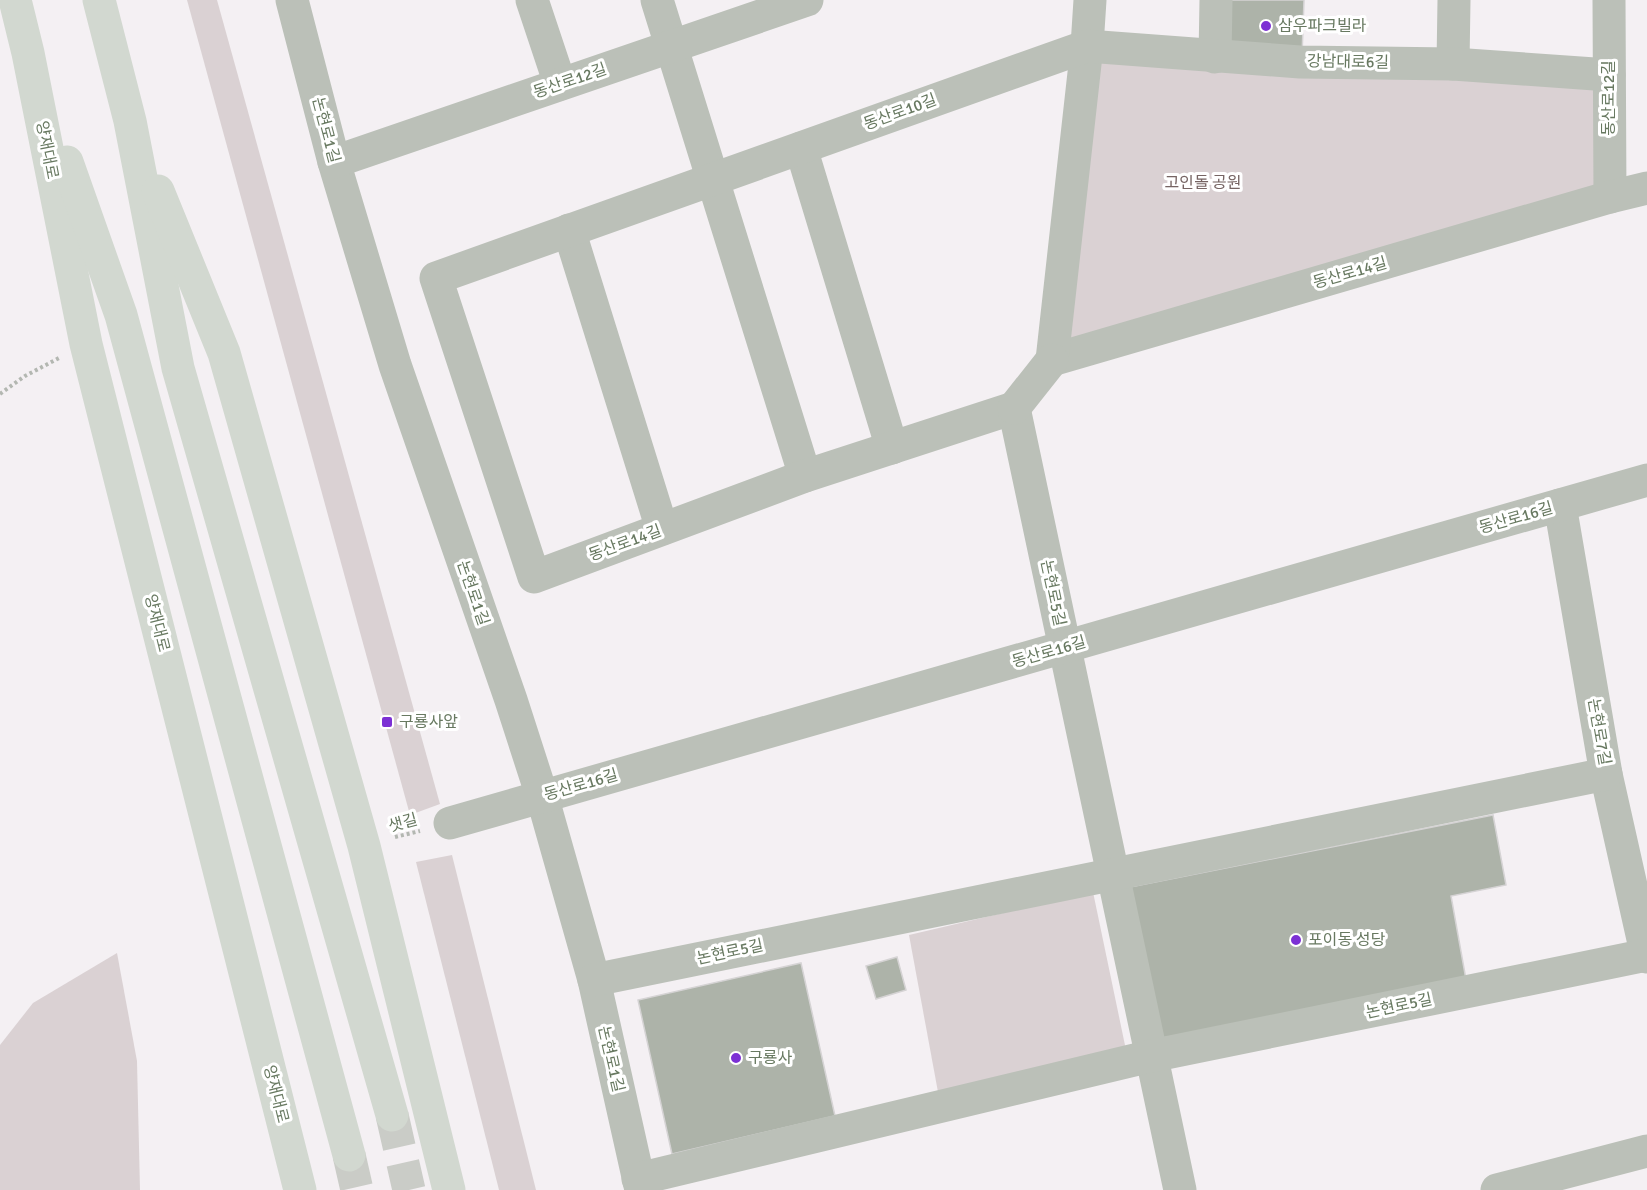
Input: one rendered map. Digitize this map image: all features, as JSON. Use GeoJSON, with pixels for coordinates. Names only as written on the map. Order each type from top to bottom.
{"type":"FeatureCollection","features":[{"type":"Feature","properties":{"kind":"main road","name":"양재대로"},"geometry":{"type":"LineString","coordinates":[[15,0],[28,53],[86,344],[300,1190]]}},
{"type":"Feature","properties":{"kind":"main road"},"geometry":{"type":"LineString","coordinates":[[99,0],[130,121],[178,368],[392,1115]]}},
{"type":"Feature","properties":{"kind":"main road","name":"양재대로"},"geometry":{"type":"LineString","coordinates":[[28,53],[121,315],[349,1155]]}},
{"type":"Feature","properties":{"kind":"main road"},"geometry":{"type":"LineString","coordinates":[[130,121],[224,353],[363,846],[449,1190]]}},
{"type":"Feature","properties":{"kind":"street","name":"논현로1길"},"geometry":{"type":"LineString","coordinates":[[292,0],[334,162],[395,365],[542,796],[594,980],[640,1184]]}},
{"type":"Feature","properties":{"kind":"street"},"geometry":{"type":"LineString","coordinates":[[532,0],[560,84]]}},
{"type":"Feature","properties":{"kind":"street"},"geometry":{"type":"LineString","coordinates":[[657,0],[805,476]]}},
{"type":"Feature","properties":{"kind":"street","name":"동산로12길"},"geometry":{"type":"LineString","coordinates":[[334,162],[807,0]]}},
{"type":"Feature","properties":{"kind":"street"},"geometry":{"type":"LineString","coordinates":[[1014,408],[1053,360],[1090,0]]}},
{"type":"Feature","properties":{"kind":"street"},"geometry":{"type":"LineString","coordinates":[[1215,57],[1216,0]]}},
{"type":"Feature","properties":{"kind":"street"},"geometry":{"type":"LineString","coordinates":[[1453,64],[1454,0]]}},
{"type":"Feature","properties":{"kind":"street","name":"동산로12길"},"geometry":{"type":"LineString","coordinates":[[1609,0],[1610,197]]}},
{"type":"Feature","properties":{"kind":"street","name":"강남대로6길"},"geometry":{"type":"LineString","coordinates":[[1087,46],[1300,62],[1453,64],[1609,75]]}},
{"type":"Feature","properties":{"kind":"street","name":"동산로10길"},"geometry":{"type":"LineString","coordinates":[[436,278],[1087,46]]}},
{"type":"Feature","properties":{"kind":"street"},"geometry":{"type":"LineString","coordinates":[[801,148],[892,448]]}},
{"type":"Feature","properties":{"kind":"street","name":"동산로14길"},"geometry":{"type":"LineString","coordinates":[[1053,360],[1647,188]]}},
{"type":"Feature","properties":{"kind":"street"},"geometry":{"type":"LineString","coordinates":[[569,230],[662,529]]}},
{"type":"Feature","properties":{"kind":"street","name":"동산로14길"},"geometry":{"type":"LineString","coordinates":[[436,278],[534,577],[805,476],[1014,408]]}},
{"type":"Feature","properties":{"kind":"street","name":"논현로5길"},"geometry":{"type":"LineString","coordinates":[[1014,408],[1180,1190]]}},
{"type":"Feature","properties":{"kind":"street","name":"동산로16길"},"geometry":{"type":"LineString","coordinates":[[450,823],[1647,480]]}},
{"type":"Feature","properties":{"kind":"street","name":"논현로7길"},"geometry":{"type":"LineString","coordinates":[[1560,505],[1606,774],[1647,956]]}},
{"type":"Feature","properties":{"kind":"street","name":"논현로5길"},"geometry":{"type":"LineString","coordinates":[[594,980],[1606,774]]}},
{"type":"Feature","properties":{"kind":"street","name":"논현로5길"},"geometry":{"type":"LineString","coordinates":[[640,1184],[1151,1056],[1647,956]]}},
{"type":"Feature","properties":{"kind":"street"},"geometry":{"type":"LineString","coordinates":[[1497,1190],[1647,1151]]}},
{"type":"Feature","properties":{"kind":"path"},"geometry":{"type":"LineString","coordinates":[[0,394],[25,376],[86,344]]}},
{"type":"Feature","properties":{"kind":"path","name":"샛길"},"geometry":{"type":"LineString","coordinates":[[363,846],[450,823]]}},
{"type":"Feature","properties":{"kind":"green space"},"geometry":{"type":"Polygon","coordinates":[[[187,0],[217,0],[440,804],[410,815],[187,0]]]}},
{"type":"Feature","properties":{"kind":"green space","name":"고인돌 공원"},"geometry":{"type":"Polygon","coordinates":[[[1087,46],[1609,75],[1610,197],[1053,360],[1087,46]]]}},
{"type":"Feature","properties":{"kind":"green space"},"geometry":{"type":"Polygon","coordinates":[[[452,855],[536,1190],[499,1190],[416,862],[452,855]]]}},
{"type":"Feature","properties":{"kind":"green space"},"geometry":{"type":"Polygon","coordinates":[[[1093,892],[1126,1050],[938,1092],[909,935],[1093,892]]]}},
{"type":"Feature","properties":{"kind":"green space"},"geometry":{"type":"Polygon","coordinates":[[[117,953],[137,1061],[140,1190],[0,1190],[0,1045],[33,1003],[117,953]]]}},
{"type":"Feature","properties":{"kind":"building","name":"삼우파크빌라"},"geometry":{"type":"Polygon","coordinates":[[[1230,0],[1304,0],[1302,56],[1227,53],[1230,0]]]}},
{"type":"Feature","properties":{"kind":"building","name":"포이동 성당"},"geometry":{"type":"Polygon","coordinates":[[[1493,815],[1506,885],[1451,896],[1467,985],[1151,1040],[1125,888],[1493,815]]]}},
{"type":"Feature","properties":{"kind":"building"},"geometry":{"type":"Polygon","coordinates":[[[897,957],[906,990],[876,999],[866,966],[897,957]]]}},
{"type":"Feature","properties":{"kind":"building","name":"구룡사"},"geometry":{"type":"Polygon","coordinates":[[[801,963],[835,1116],[672,1154],[638,1000],[801,963]]]}},
{"type":"Feature","properties":{"kind":"tunnel"},"geometry":{"type":"LineString","coordinates":[[392,1115],[409,1190]]}},
{"type":"Feature","properties":{"kind":"tunnel"},"geometry":{"type":"LineString","coordinates":[[349,1155],[357,1190]]}},
{"type":"Feature","properties":{"kind":"place","name":"삼우파크빌라"},"geometry":{"type":"Point","coordinates":[1266,26]}},
{"type":"Feature","properties":{"kind":"place","name":"구룡사앞"},"geometry":{"type":"Point","coordinates":[387,722]}},
{"type":"Feature","properties":{"kind":"place","name":"포이동 성당"},"geometry":{"type":"Point","coordinates":[1296,940]}},
{"type":"Feature","properties":{"kind":"place","name":"구룡사"},"geometry":{"type":"Point","coordinates":[736,1058]}}]}
